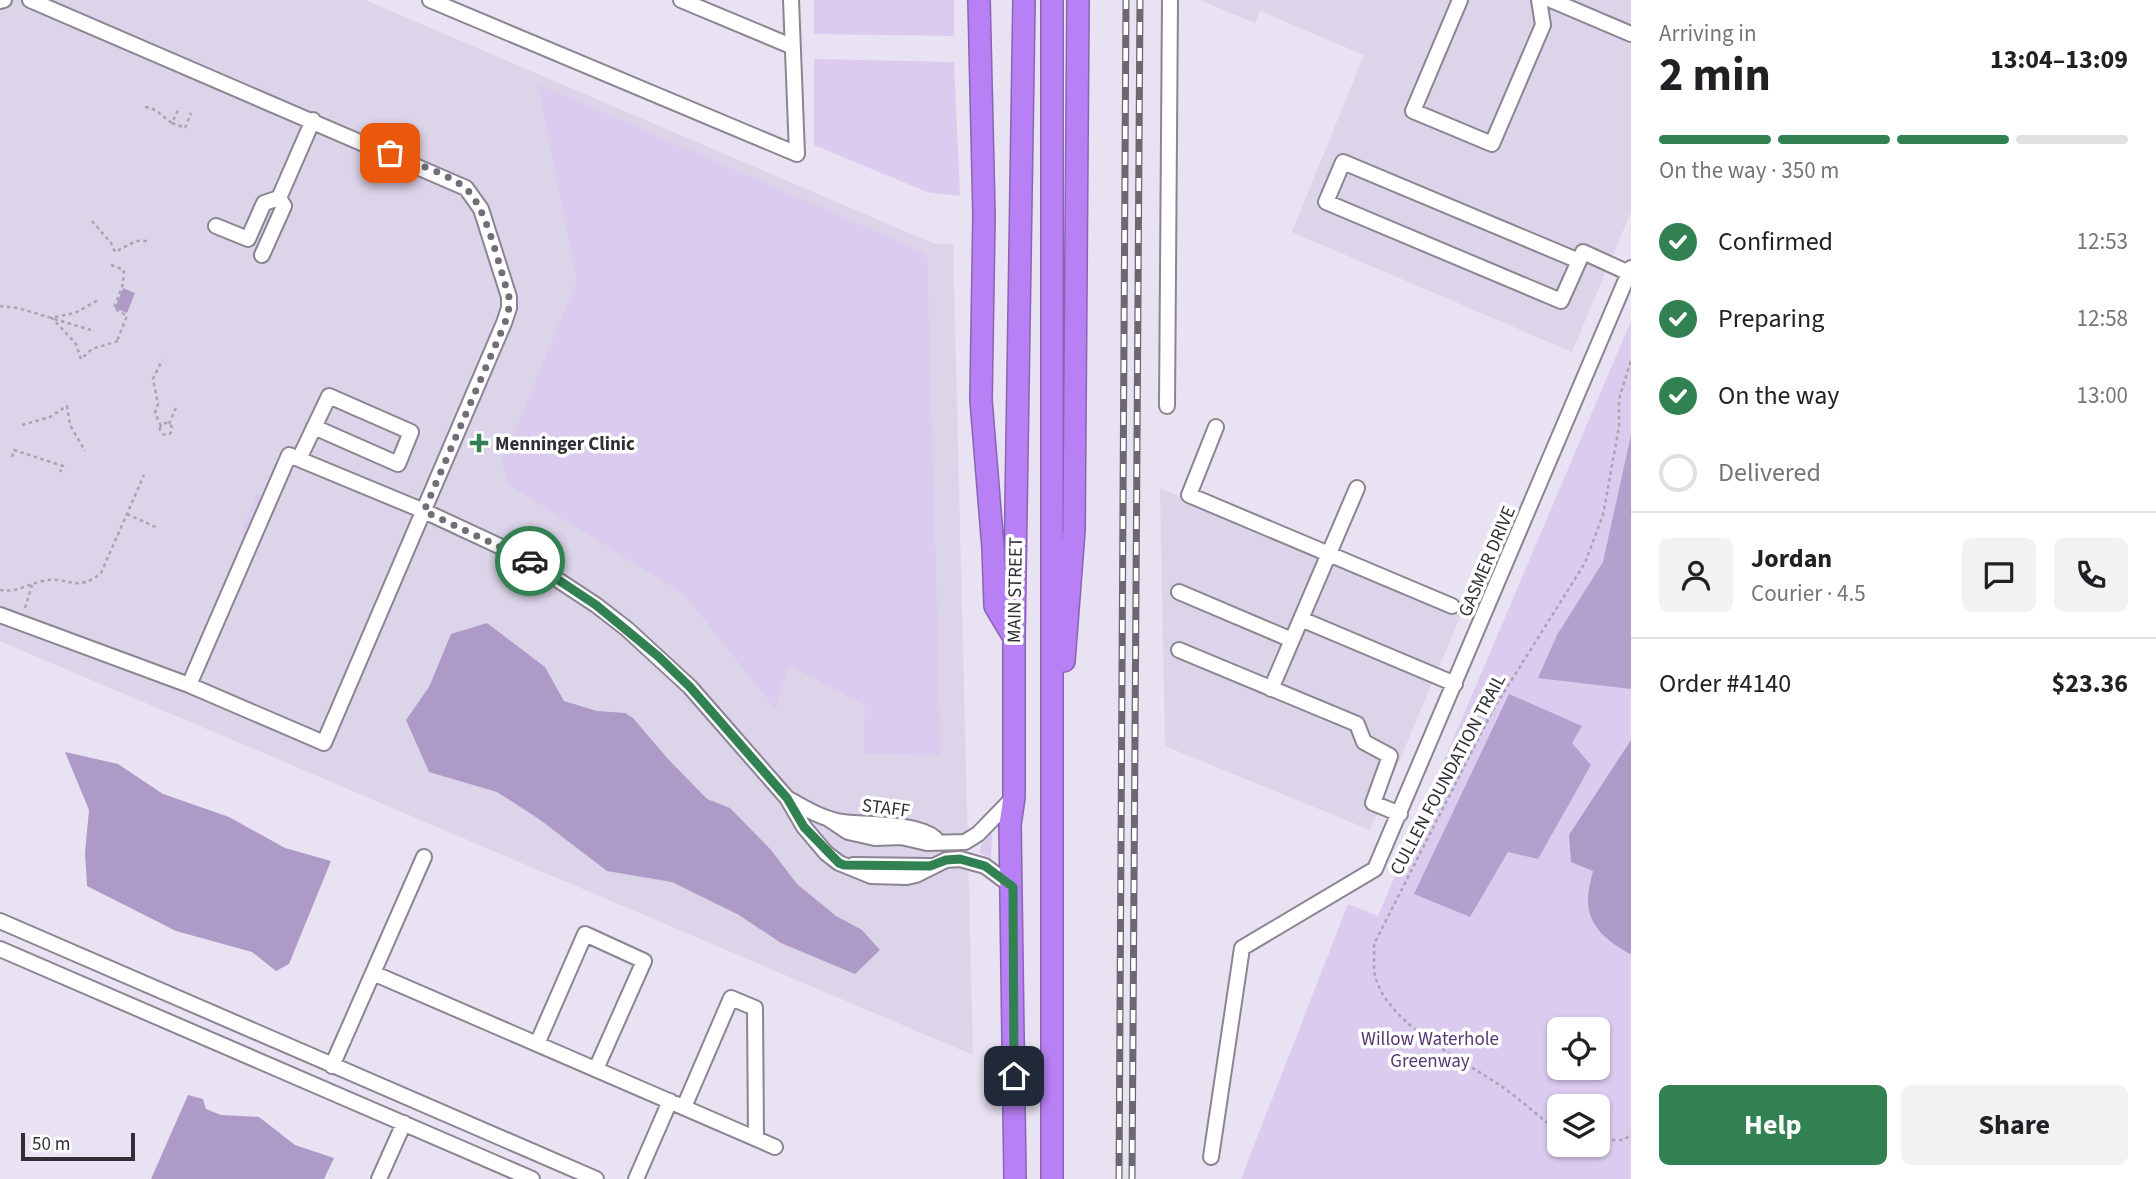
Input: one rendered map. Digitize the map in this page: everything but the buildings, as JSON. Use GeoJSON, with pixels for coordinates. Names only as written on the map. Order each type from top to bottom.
{"type":"FeatureCollection","features":[{"type":"Feature","properties":{"kind":"highway"},"geometry":{"type":"LineString","coordinates":[[979,0],[984,215],[981,400],[995,606],[1013,637]]}},
{"type":"Feature","properties":{"kind":"highway","name":"MAIN STREET"},"geometry":{"type":"LineString","coordinates":[[1015,1179],[1013,887],[1010,825],[1014,797],[1013,637],[1024,0]]}},
{"type":"Feature","properties":{"kind":"highway"},"geometry":{"type":"LineString","coordinates":[[1051,823],[1074,530],[1078,0]]}},
{"type":"Feature","properties":{"kind":"highway","name":"MAIN STREET"},"geometry":{"type":"LineString","coordinates":[[1052,10],[1052,1179]]}},
{"type":"Feature","properties":{"kind":"street"},"geometry":{"type":"LineString","coordinates":[[0,615],[189,685],[324,743],[505,323],[509,308],[509,297],[481,209],[466,188],[30,0]]}},
{"type":"Feature","properties":{"kind":"street"},"geometry":{"type":"LineString","coordinates":[[429,0],[797,154],[791,0]]}},
{"type":"Feature","properties":{"kind":"street"},"geometry":{"type":"LineString","coordinates":[[681,0],[791,47]]}},
{"type":"Feature","properties":{"kind":"street"},"geometry":{"type":"LineString","coordinates":[[1167,406],[1170,0]]}},
{"type":"Feature","properties":{"kind":"street"},"geometry":{"type":"LineString","coordinates":[[1460,0],[1413,111],[1492,144],[1543,25],[1539,0]]}},
{"type":"Feature","properties":{"kind":"street"},"geometry":{"type":"LineString","coordinates":[[1551,0],[1631,34]]}},
{"type":"Feature","properties":{"kind":"street"},"geometry":{"type":"LineString","coordinates":[[216,226],[248,239],[264,203],[279,198],[313,120]]}},
{"type":"Feature","properties":{"kind":"street"},"geometry":{"type":"LineString","coordinates":[[1579,261],[1343,162],[1325,202],[1561,302],[1583,253],[1630,270]]}},
{"type":"Feature","properties":{"kind":"street"},"geometry":{"type":"LineString","coordinates":[[262,255],[284,206],[279,198]]}},
{"type":"Feature","properties":{"kind":"street","name":"GASMER DRIVE"},"geometry":{"type":"LineString","coordinates":[[1211,1157],[1242,948],[1375,869],[1630,270]]}},
{"type":"Feature","properties":{"kind":"street"},"geometry":{"type":"LineString","coordinates":[[299,459],[314,427],[329,396],[411,432],[398,464],[314,427]]}},
{"type":"Feature","properties":{"kind":"street"},"geometry":{"type":"LineString","coordinates":[[1216,427],[1189,495],[1452,606]]}},
{"type":"Feature","properties":{"kind":"street"},"geometry":{"type":"LineString","coordinates":[[189,685],[289,455],[424,511],[523,557],[559,579],[627,629],[690,687],[787,798],[793,811],[832,858],[871,876],[907,877],[946,860],[960,859],[979,863],[1013,887]]}},
{"type":"Feature","properties":{"kind":"street"},"geometry":{"type":"LineString","coordinates":[[1271,689],[1357,488]]}},
{"type":"Feature","properties":{"kind":"street"},"geometry":{"type":"LineString","coordinates":[[1179,593],[1292,640]]}},
{"type":"Feature","properties":{"kind":"street"},"geometry":{"type":"LineString","coordinates":[[1301,619],[1455,684]]}},
{"type":"Feature","properties":{"kind":"street"},"geometry":{"type":"LineString","coordinates":[[1179,650],[1357,724],[1364,741],[1390,756],[1373,803],[1400,814]]}},
{"type":"Feature","properties":{"kind":"street"},"geometry":{"type":"LineString","coordinates":[[946,860],[942,842],[973,839],[1014,797]]}},
{"type":"Feature","properties":{"kind":"street","name":"STAFF"},"geometry":{"type":"LineString","coordinates":[[787,798],[827,818],[876,826],[906,827],[931,835],[942,842]]}},
{"type":"Feature","properties":{"kind":"street"},"geometry":{"type":"LineString","coordinates":[[332,1066],[424,857]]}},
{"type":"Feature","properties":{"kind":"street"},"geometry":{"type":"LineString","coordinates":[[0,921],[596,1179]]}},
{"type":"Feature","properties":{"kind":"street"},"geometry":{"type":"LineString","coordinates":[[537,1044],[585,934],[644,961],[596,1069]]}},
{"type":"Feature","properties":{"kind":"street"},"geometry":{"type":"LineString","coordinates":[[0,949],[532,1179]]}},
{"type":"Feature","properties":{"kind":"street"},"geometry":{"type":"LineString","coordinates":[[373,973],[775,1147]]}},
{"type":"Feature","properties":{"kind":"street"},"geometry":{"type":"LineString","coordinates":[[684,1107],[731,998],[755,1008],[756,1138]]}},
{"type":"Feature","properties":{"kind":"street"},"geometry":{"type":"LineString","coordinates":[[636,1179],[670,1101]]}},
{"type":"Feature","properties":{"kind":"street"},"geometry":{"type":"LineString","coordinates":[[379,1179],[404,1123]]}},
{"type":"Feature","properties":{"kind":"path"},"geometry":{"type":"LineString","coordinates":[[145,107],[152,108],[172,123],[185,128],[191,113]]}},
{"type":"Feature","properties":{"kind":"path"},"geometry":{"type":"LineString","coordinates":[[172,123],[179,108]]}},
{"type":"Feature","properties":{"kind":"path"},"geometry":{"type":"LineString","coordinates":[[92,221],[111,243],[115,252],[136,241],[150,241]]}},
{"type":"Feature","properties":{"kind":"path"},"geometry":{"type":"LineString","coordinates":[[52,317],[76,344],[81,359],[92,349],[117,341],[127,316],[114,308],[123,284],[124,270],[111,265]]}},
{"type":"Feature","properties":{"kind":"path"},"geometry":{"type":"LineString","coordinates":[[52,317],[75,313],[100,299]]}},
{"type":"Feature","properties":{"kind":"path"},"geometry":{"type":"LineString","coordinates":[[0,306],[18,308],[91,330]]}},
{"type":"Feature","properties":{"kind":"path"},"geometry":{"type":"LineString","coordinates":[[162,360],[153,379],[158,404],[155,413],[162,433],[169,435],[172,429],[169,424]]}},
{"type":"Feature","properties":{"kind":"path","name":"CULLEN FOUNDATION TRAIL"},"geometry":{"type":"LineString","coordinates":[[1547,1122],[1504,1088],[1442,1049],[1385,999],[1375,979],[1374,944],[1494,708],[1585,563],[1603,515],[1619,427],[1619,399],[1631,360]]}},
{"type":"Feature","properties":{"kind":"path"},"geometry":{"type":"LineString","coordinates":[[169,424],[177,405]]}},
{"type":"Feature","properties":{"kind":"path"},"geometry":{"type":"LineString","coordinates":[[22,425],[50,417],[67,406],[70,425],[85,451]]}},
{"type":"Feature","properties":{"kind":"path"},"geometry":{"type":"LineString","coordinates":[[161,426],[169,424]]}},
{"type":"Feature","properties":{"kind":"path"},"geometry":{"type":"LineString","coordinates":[[12,457],[14,450],[63,466],[61,472]]}},
{"type":"Feature","properties":{"kind":"path"},"geometry":{"type":"LineString","coordinates":[[0,590],[11,592],[42,581],[55,580],[70,584],[93,579],[101,573],[144,475]]}},
{"type":"Feature","properties":{"kind":"path"},"geometry":{"type":"LineString","coordinates":[[127,514],[158,528]]}},
{"type":"Feature","properties":{"kind":"path"},"geometry":{"type":"LineString","coordinates":[[27,601],[32,584]]}},
{"type":"Feature","properties":{"kind":"path"},"geometry":{"type":"LineString","coordinates":[[1610,1140],[1622,1140],[1631,1135]]}},
{"type":"Feature","properties":{"kind":"shaded area","name":"Menninger Clinic"},"geometry":{"type":"Polygon","coordinates":[[[0,0],[365,0],[935,244],[953,244],[973,1055],[0,641],[0,0]]]}},
{"type":"Feature","properties":{"kind":"shaded area"},"geometry":{"type":"Polygon","coordinates":[[[1200,0],[1631,0],[1631,212],[1572,352],[1292,232],[1364,55],[1260,11],[1255,23],[1200,0]]]}},
{"type":"Feature","properties":{"kind":"shaded area"},"geometry":{"type":"Polygon","coordinates":[[[123,288],[135,293],[127,313],[115,308],[123,288]]]}},
{"type":"Feature","properties":{"kind":"shaded area"},"geometry":{"type":"Polygon","coordinates":[[[1631,435],[1631,689],[1538,678],[1557,635],[1603,562],[1631,435]]]}},
{"type":"Feature","properties":{"kind":"shaded area"},"geometry":{"type":"Polygon","coordinates":[[[1160,488],[1461,615],[1370,830],[1165,746],[1160,488]]]}},
{"type":"Feature","properties":{"kind":"shaded area"},"geometry":{"type":"Polygon","coordinates":[[[487,623],[545,667],[564,701],[597,711],[625,713],[633,718],[707,799],[730,808],[771,850],[797,884],[836,916],[862,930],[880,950],[855,974],[781,943],[739,915],[672,882],[607,871],[539,819],[497,792],[429,772],[406,720],[429,687],[451,634],[487,623]]]}},
{"type":"Feature","properties":{"kind":"shaded area"},"geometry":{"type":"Polygon","coordinates":[[[1509,694],[1582,726],[1572,743],[1591,765],[1538,859],[1508,852],[1470,917],[1414,894],[1509,694]]]}},
{"type":"Feature","properties":{"kind":"shaded area"},"geometry":{"type":"Polygon","coordinates":[[[1631,740],[1630,954],[1614,944],[1595,925],[1588,896],[1593,871],[1571,862],[1569,835],[1631,740]]]}},
{"type":"Feature","properties":{"kind":"shaded area"},"geometry":{"type":"Polygon","coordinates":[[[65,752],[118,764],[163,794],[229,817],[285,848],[331,861],[289,964],[276,971],[252,952],[176,931],[87,886],[85,853],[89,810],[65,752]]]}},
{"type":"Feature","properties":{"kind":"shaded area"},"geometry":{"type":"Polygon","coordinates":[[[188,1095],[203,1099],[206,1109],[221,1115],[259,1117],[295,1145],[334,1158],[324,1179],[151,1179],[188,1095]]]}},
{"type":"Feature","properties":{"kind":"green space"},"geometry":{"type":"Polygon","coordinates":[[[814,0],[954,0],[954,36],[814,34],[814,0]]]}},
{"type":"Feature","properties":{"kind":"green space"},"geometry":{"type":"Polygon","coordinates":[[[814,59],[954,62],[960,196],[927,192],[814,145],[814,59]]]}},
{"type":"Feature","properties":{"kind":"green space"},"geometry":{"type":"Polygon","coordinates":[[[538,84],[927,254],[941,755],[864,754],[865,705],[788,665],[776,710],[685,595],[509,485],[502,462],[577,281],[538,84]]]}},
{"type":"Feature","properties":{"kind":"green space","name":"Willow Waterhole Greenway"},"geometry":{"type":"Polygon","coordinates":[[[1631,321],[1631,1179],[1241,1179],[1348,904],[1378,916],[1631,321]]]}},
{"type":"Feature","properties":{"kind":"green space"},"geometry":{"type":"Polygon","coordinates":[[[265,492],[245,541],[241,532],[256,495],[265,492]]]}},
{"type":"Feature","properties":{"kind":"green space"},"geometry":{"type":"Polygon","coordinates":[[[992,833],[991,858],[980,853],[981,845],[992,833]]]}},
{"type":"Feature","properties":{"kind":"railway"},"geometry":{"type":"LineString","coordinates":[[1119,1179],[1126,0]]}},
{"type":"Feature","properties":{"kind":"railway"},"geometry":{"type":"LineString","coordinates":[[1132,1179],[1140,0]]}},
{"type":"Feature","properties":{"kind":"way so far"},"geometry":{"type":"LineString","coordinates":[[390,153],[453,180],[473,196],[481,209],[509,297],[505,323],[424,511],[530,561]]}},
{"type":"Feature","properties":{"kind":"place","name":"Menninger Clinic"},"geometry":{"type":"Point","coordinates":[479,443]}},
{"type":"Feature","properties":{"kind":"route"},"geometry":{"type":"LineString","coordinates":[[530,561],[627,629],[690,687],[787,798],[804,827],[839,863],[930,866],[946,860],[960,859],[985,866],[1013,887],[1014,1076]]}}]}
